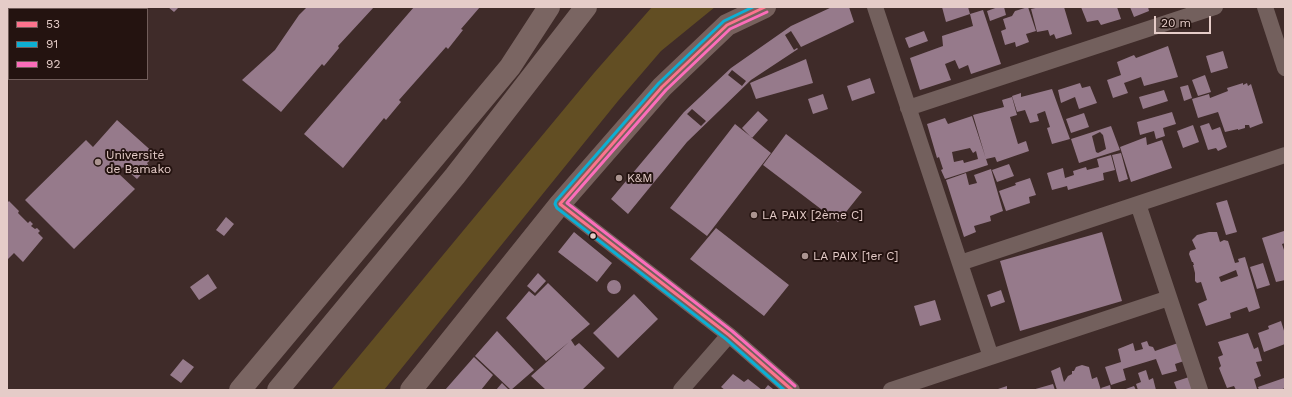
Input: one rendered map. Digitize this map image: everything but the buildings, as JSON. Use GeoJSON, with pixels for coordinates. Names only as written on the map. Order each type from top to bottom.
{"type":"FeatureCollection","features":[{"type":"Feature","properties":{"kind":"highway"},"geometry":{"type":"LineString","coordinates":[[240,390],[510,67],[548,7]]}},
{"type":"Feature","properties":{"kind":"highway"},"geometry":{"type":"LineString","coordinates":[[278,390],[455,176],[586,7]]}},
{"type":"Feature","properties":{"kind":"main road"},"geometry":{"type":"LineString","coordinates":[[411,390],[560,204],[668,82],[727,25],[765,7]]}},
{"type":"Feature","properties":{"kind":"street"},"geometry":{"type":"LineString","coordinates":[[875,7],[991,357]]}},
{"type":"Feature","properties":{"kind":"street"},"geometry":{"type":"LineString","coordinates":[[908,108],[1215,7]]}},
{"type":"Feature","properties":{"kind":"street"},"geometry":{"type":"LineString","coordinates":[[1265,7],[1285,68]]}},
{"type":"Feature","properties":{"kind":"street"},"geometry":{"type":"LineString","coordinates":[[960,263],[1285,155]]}},
{"type":"Feature","properties":{"kind":"street"},"geometry":{"type":"LineString","coordinates":[[560,204],[729,335],[792,390]]}},
{"type":"Feature","properties":{"kind":"street"},"geometry":{"type":"LineString","coordinates":[[1138,204],[1200,390]]}},
{"type":"Feature","properties":{"kind":"street"},"geometry":{"type":"LineString","coordinates":[[891,390],[1169,298]]}},
{"type":"Feature","properties":{"kind":"street"},"geometry":{"type":"LineString","coordinates":[[681,390],[729,335]]}},
{"type":"Feature","properties":{"kind":"shaded area"},"geometry":{"type":"Polygon","coordinates":[[[652,7],[715,7],[661,51],[618,101],[384,390],[331,390],[594,73],[652,7]]]}},
{"type":"Feature","properties":{"kind":"transit line","name":"91"},"geometry":{"type":"LineString","coordinates":[[753,7],[724,21],[659,83],[555,204],[557,208],[726,339],[784,390]]}},
{"type":"Feature","properties":{"kind":"transit line","name":"53"},"geometry":{"type":"LineString","coordinates":[[560,204],[662,87],[727,25],[765,7]]}},
{"type":"Feature","properties":{"kind":"transit line","name":"92"},"geometry":{"type":"LineString","coordinates":[[767,12],[730,29],[666,90],[567,203],[732,331],[795,386]]}},
{"type":"Feature","properties":{"kind":"transit line","name":"53"},"geometry":{"type":"LineString","coordinates":[[560,204],[729,335],[792,390]]}},
{"type":"Feature","properties":{"kind":"place","name":"Université de Bamako"},"geometry":{"type":"Point","coordinates":[98,162]}},
{"type":"Feature","properties":{"kind":"place","name":"K&M"},"geometry":{"type":"Point","coordinates":[619,178]}},
{"type":"Feature","properties":{"kind":"place","name":"LA PAIX [2ème C]"},"geometry":{"type":"Point","coordinates":[754,215]}},
{"type":"Feature","properties":{"kind":"place","name":"LA PAIX [1er C]"},"geometry":{"type":"Point","coordinates":[805,256]}}]}
